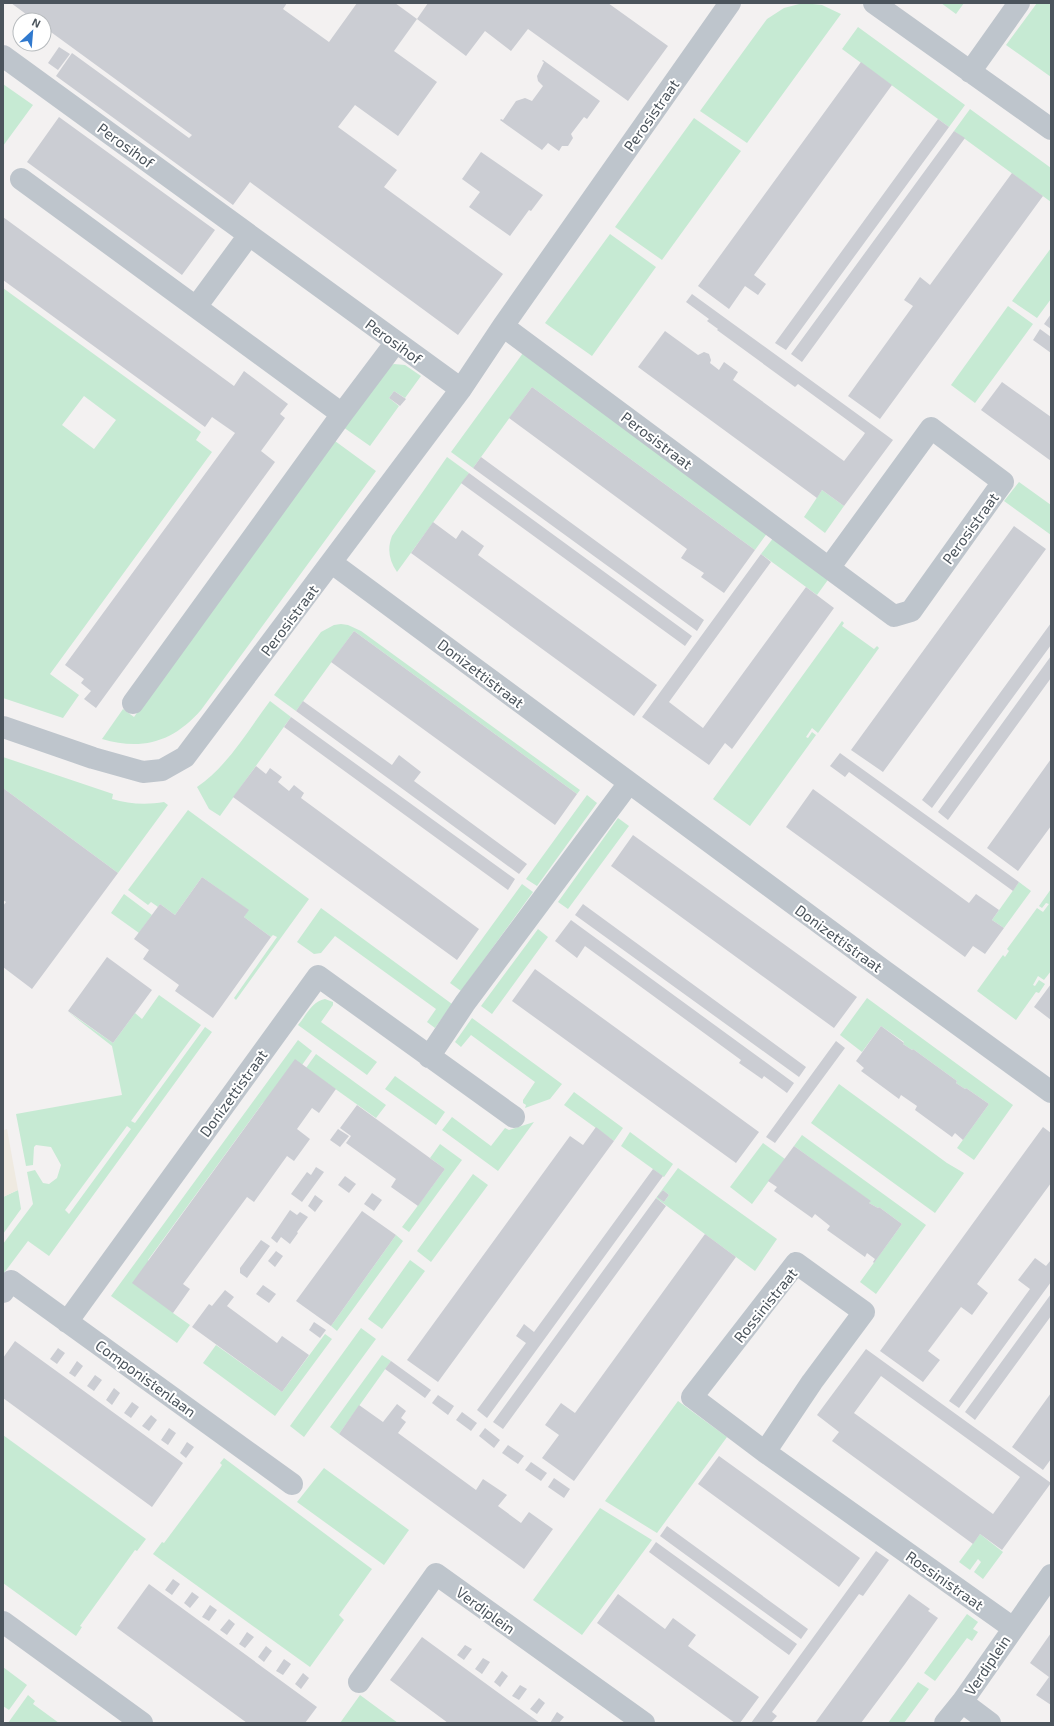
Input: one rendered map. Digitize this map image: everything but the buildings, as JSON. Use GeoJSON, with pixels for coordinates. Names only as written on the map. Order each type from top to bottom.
{"type":"FeatureCollection","features":[{"type":"Feature","properties":{"kind":"street","name":"Perosistraat"},"geometry":{"type":"LineString","coordinates":[[3,728],[93,758],[142,772],[162,770],[185,757],[461,390],[503,326],[730,3]]}},
{"type":"Feature","properties":{"kind":"street"},"geometry":{"type":"LineString","coordinates":[[874,3],[1051,129]]}},
{"type":"Feature","properties":{"kind":"street"},"geometry":{"type":"LineString","coordinates":[[970,72],[1019,3]]}},
{"type":"Feature","properties":{"kind":"street","name":"Perosihof"},"geometry":{"type":"LineString","coordinates":[[3,56],[461,390]]}},
{"type":"Feature","properties":{"kind":"street"},"geometry":{"type":"LineString","coordinates":[[21,179],[342,414]]}},
{"type":"Feature","properties":{"kind":"street"},"geometry":{"type":"LineString","coordinates":[[196,307],[249,235]]}},
{"type":"Feature","properties":{"kind":"street","name":"Perosistraat"},"geometry":{"type":"LineString","coordinates":[[503,326],[829,568],[894,616],[911,610],[1002,482],[931,428],[829,568]]}},
{"type":"Feature","properties":{"kind":"street"},"geometry":{"type":"LineString","coordinates":[[133,703],[342,414],[396,342]]}},
{"type":"Feature","properties":{"kind":"street","name":"Donizettistraat"},"geometry":{"type":"LineString","coordinates":[[332,563],[1051,1092]]}},
{"type":"Feature","properties":{"kind":"street"},"geometry":{"type":"LineString","coordinates":[[429,1057],[465,1003],[629,783]]}},
{"type":"Feature","properties":{"kind":"street","name":"Donizettistraat"},"geometry":{"type":"LineString","coordinates":[[67,1322],[318,976],[514,1117]]}},
{"type":"Feature","properties":{"kind":"street","name":"Rossinistraat"},"geometry":{"type":"LineString","coordinates":[[765,1452],[812,1382],[864,1312],[796,1263],[692,1397],[765,1452],[1013,1628]]}},
{"type":"Feature","properties":{"kind":"street","name":"Componistenlaan"},"geometry":{"type":"LineString","coordinates":[[3,1292],[11,1281],[292,1484]]}},
{"type":"Feature","properties":{"kind":"street","name":"Verdiplein"},"geometry":{"type":"LineString","coordinates":[[359,1682],[436,1574],[644,1723]]}},
{"type":"Feature","properties":{"kind":"street"},"geometry":{"type":"LineString","coordinates":[[1013,1628],[1051,1575]]}},
{"type":"Feature","properties":{"kind":"street"},"geometry":{"type":"LineString","coordinates":[[3,1622],[142,1723]]}},
{"type":"Feature","properties":{"kind":"street","name":"Verdiplein"},"geometry":{"type":"LineString","coordinates":[[945,1723],[962,1702],[1013,1628]]}},
{"type":"Feature","properties":{"kind":"street","name":"Verdiplein"},"geometry":{"type":"LineString","coordinates":[[962,1702],[990,1723]]}},
{"type":"Feature","properties":{"kind":"green space"},"geometry":{"type":"Polygon","coordinates":[[[803,3],[822,5],[841,14],[747,143],[700,111],[767,19],[784,8],[803,3]]]}},
{"type":"Feature","properties":{"kind":"green space"},"geometry":{"type":"Polygon","coordinates":[[[941,3],[964,3],[956,14],[941,3]]]}},
{"type":"Feature","properties":{"kind":"green space"},"geometry":{"type":"Polygon","coordinates":[[[1037,3],[1051,3],[1051,77],[1006,45],[1037,3]]]}},
{"type":"Feature","properties":{"kind":"green space"},"geometry":{"type":"Polygon","coordinates":[[[858,27],[965,105],[949,127],[842,49],[858,27]]]}},
{"type":"Feature","properties":{"kind":"green space"},"geometry":{"type":"Polygon","coordinates":[[[3,84],[33,105],[3,146],[3,84]]]}},
{"type":"Feature","properties":{"kind":"green space"},"geometry":{"type":"Polygon","coordinates":[[[970,109],[1051,168],[1051,202],[954,131],[970,109]]]}},
{"type":"Feature","properties":{"kind":"green space"},"geometry":{"type":"Polygon","coordinates":[[[694,118],[741,151],[662,260],[615,227],[694,118]]]}},
{"type":"Feature","properties":{"kind":"green space"},"geometry":{"type":"Polygon","coordinates":[[[610,234],[656,267],[592,356],[545,323],[610,234]]]}},
{"type":"Feature","properties":{"kind":"green space"},"geometry":{"type":"Polygon","coordinates":[[[1051,248],[1051,299],[1037,318],[1012,301],[1051,248]]]}},
{"type":"Feature","properties":{"kind":"green space"},"geometry":{"type":"Polygon","coordinates":[[[3,288],[201,432],[196,440],[212,452],[50,674],[79,695],[63,718],[3,698],[3,288]],[[84,396],[62,425],[94,449],[116,420],[84,396]]]}},
{"type":"Feature","properties":{"kind":"green space"},"geometry":{"type":"Polygon","coordinates":[[[1008,306],[1033,324],[975,403],[951,385],[1008,306]]]}},
{"type":"Feature","properties":{"kind":"green space"},"geometry":{"type":"Polygon","coordinates":[[[523,353],[768,532],[755,550],[532,387],[473,468],[451,452],[523,353]]]}},
{"type":"Feature","properties":{"kind":"green space"},"geometry":{"type":"Polygon","coordinates":[[[394,364],[405,365],[421,376],[405,398],[394,391],[389,398],[399,406],[370,446],[343,427],[388,367],[394,364]]]}},
{"type":"Feature","properties":{"kind":"green space"},"geometry":{"type":"Polygon","coordinates":[[[335,441],[376,471],[201,710],[179,730],[156,741],[144,744],[130,744],[117,743],[102,739],[123,709],[134,717],[335,441]]]}},
{"type":"Feature","properties":{"kind":"green space"},"geometry":{"type":"Polygon","coordinates":[[[447,457],[469,473],[397,572],[392,563],[389,550],[392,536],[447,457]]]}},
{"type":"Feature","properties":{"kind":"green space"},"geometry":{"type":"Polygon","coordinates":[[[1019,482],[1051,505],[1051,535],[1004,501],[1019,482]]]}},
{"type":"Feature","properties":{"kind":"green space"},"geometry":{"type":"Polygon","coordinates":[[[822,490],[844,506],[825,533],[804,517],[822,490]]]}},
{"type":"Feature","properties":{"kind":"green space"},"geometry":{"type":"Polygon","coordinates":[[[774,537],[830,577],[817,595],[761,554],[774,537]]]}},
{"type":"Feature","properties":{"kind":"green space"},"geometry":{"type":"Polygon","coordinates":[[[842,621],[844,623],[842,626],[874,649],[877,646],[879,648],[818,733],[812,728],[806,737],[808,738],[812,732],[816,735],[750,826],[713,799],[842,621]]]}},
{"type":"Feature","properties":{"kind":"green space"},"geometry":{"type":"Polygon","coordinates":[[[334,625],[348,625],[361,631],[580,790],[577,794],[354,631],[296,711],[274,695],[321,632],[334,625]]]}},
{"type":"Feature","properties":{"kind":"green space"},"geometry":{"type":"Polygon","coordinates":[[[270,701],[291,717],[220,816],[209,809],[197,787],[218,769],[228,758],[270,701]]]}},
{"type":"Feature","properties":{"kind":"green space"},"geometry":{"type":"Polygon","coordinates":[[[3,757],[113,794],[112,799],[138,804],[164,802],[168,805],[118,873],[3,788],[3,757]]]}},
{"type":"Feature","properties":{"kind":"green space"},"geometry":{"type":"Polygon","coordinates":[[[587,795],[597,803],[537,886],[526,879],[587,795]]]}},
{"type":"Feature","properties":{"kind":"green space"},"geometry":{"type":"Polygon","coordinates":[[[188,810],[309,899],[236,1000],[234,998],[277,937],[273,935],[271,937],[244,917],[248,910],[202,877],[175,915],[160,904],[158,907],[151,902],[148,905],[128,890],[188,810]]]}},
{"type":"Feature","properties":{"kind":"green space"},"geometry":{"type":"Polygon","coordinates":[[[618,818],[629,826],[568,909],[558,902],[618,818]]]}},
{"type":"Feature","properties":{"kind":"green space"},"geometry":{"type":"Polygon","coordinates":[[[1019,882],[1031,891],[1004,928],[992,920],[1019,882]]]}},
{"type":"Feature","properties":{"kind":"green space"},"geometry":{"type":"Polygon","coordinates":[[[522,884],[533,892],[461,991],[450,983],[522,884]]]}},
{"type":"Feature","properties":{"kind":"green space"},"geometry":{"type":"Polygon","coordinates":[[[1051,889],[1051,971],[1044,980],[1038,976],[1033,985],[1035,986],[1039,980],[1045,984],[1039,993],[1036,992],[1016,1020],[977,991],[1003,955],[1005,957],[1009,951],[1007,949],[1037,908],[1043,912],[1049,904],[1046,903],[1042,908],[1039,906],[1051,889]]]}},
{"type":"Feature","properties":{"kind":"green space"},"geometry":{"type":"Polygon","coordinates":[[[124,894],[152,915],[139,933],[111,913],[124,894]]]}},
{"type":"Feature","properties":{"kind":"green space"},"geometry":{"type":"Polygon","coordinates":[[[321,908],[452,1004],[435,1028],[427,1022],[436,1009],[335,936],[321,953],[314,954],[297,942],[321,908]]]}},
{"type":"Feature","properties":{"kind":"green space"},"geometry":{"type":"Polygon","coordinates":[[[538,929],[548,937],[492,1014],[481,1006],[538,929]]]}},
{"type":"Feature","properties":{"kind":"green space"},"geometry":{"type":"Polygon","coordinates":[[[159,995],[201,1025],[131,1121],[135,1123],[205,1027],[212,1032],[49,1256],[28,1241],[4,1273],[3,1244],[33,1204],[27,1172],[35,1170],[43,1183],[49,1184],[57,1178],[61,1165],[51,1147],[36,1145],[34,1147],[33,1165],[26,1166],[16,1114],[122,1095],[112,1046],[67,1011],[113,1043],[135,1013],[142,1019],[159,995]],[[127,1126],[65,1210],[69,1214],[131,1129],[127,1126]]]}},
{"type":"Feature","properties":{"kind":"green space"},"geometry":{"type":"Polygon","coordinates":[[[867,998],[1013,1105],[974,1160],[957,1148],[989,1104],[956,1083],[957,1081],[913,1049],[912,1050],[903,1044],[904,1042],[881,1026],[862,1052],[840,1035],[867,998]]]}},
{"type":"Feature","properties":{"kind":"green space"},"geometry":{"type":"Polygon","coordinates":[[[325,999],[333,1002],[333,1005],[321,1022],[377,1062],[367,1075],[298,1025],[316,1003],[325,999]]]}},
{"type":"Feature","properties":{"kind":"green space"},"geometry":{"type":"Polygon","coordinates":[[[472,1018],[562,1084],[550,1099],[525,1108],[526,1105],[523,1103],[523,1100],[535,1082],[471,1035],[461,1047],[455,1042],[472,1018]]]}},
{"type":"Feature","properties":{"kind":"green space"},"geometry":{"type":"Polygon","coordinates":[[[298,1040],[312,1051],[302,1065],[262,1104],[148,1260],[173,1313],[190,1325],[177,1343],[111,1296],[298,1040]]]}},
{"type":"Feature","properties":{"kind":"green space"},"geometry":{"type":"Polygon","coordinates":[[[316,1054],[386,1105],[376,1118],[306,1068],[316,1054]]]}},
{"type":"Feature","properties":{"kind":"green space"},"geometry":{"type":"Polygon","coordinates":[[[395,1076],[445,1112],[436,1125],[385,1089],[395,1076]]]}},
{"type":"Feature","properties":{"kind":"green space"},"geometry":{"type":"Polygon","coordinates":[[[839,1084],[947,1163],[964,1173],[935,1213],[811,1123],[839,1084]]]}},
{"type":"Feature","properties":{"kind":"green space"},"geometry":{"type":"Polygon","coordinates":[[[574,1092],[623,1128],[614,1141],[564,1105],[574,1092]]]}},
{"type":"Feature","properties":{"kind":"green space"},"geometry":{"type":"Polygon","coordinates":[[[452,1117],[491,1146],[505,1128],[509,1130],[534,1122],[498,1171],[442,1130],[452,1117]]]}},
{"type":"Feature","properties":{"kind":"green space"},"geometry":{"type":"Polygon","coordinates":[[[630,1132],[673,1164],[664,1177],[621,1146],[630,1132]]]}},
{"type":"Feature","properties":{"kind":"green space"},"geometry":{"type":"Polygon","coordinates":[[[802,1135],[926,1225],[876,1294],[860,1282],[902,1224],[879,1207],[878,1208],[869,1203],[870,1201],[794,1146],[802,1135]]]}},
{"type":"Feature","properties":{"kind":"green space"},"geometry":{"type":"Polygon","coordinates":[[[763,1143],[785,1159],[752,1204],[730,1187],[763,1143]]]}},
{"type":"Feature","properties":{"kind":"green space"},"geometry":{"type":"Polygon","coordinates":[[[440,1144],[462,1160],[409,1232],[402,1227],[445,1169],[430,1158],[440,1144]]]}},
{"type":"Feature","properties":{"kind":"green space"},"geometry":{"type":"Polygon","coordinates":[[[678,1168],[777,1239],[755,1271],[656,1198],[678,1168]],[[663,1190],[658,1197],[664,1202],[669,1195],[663,1190]]]}},
{"type":"Feature","properties":{"kind":"green space"},"geometry":{"type":"Polygon","coordinates":[[[473,1174],[488,1185],[431,1262],[417,1251],[473,1174]]]}},
{"type":"Feature","properties":{"kind":"green space"},"geometry":{"type":"Polygon","coordinates":[[[18,1190],[21,1209],[3,1234],[3,1197],[18,1190]]]}},
{"type":"Feature","properties":{"kind":"green space"},"geometry":{"type":"Polygon","coordinates":[[[396,1235],[403,1241],[337,1331],[331,1326],[396,1235]]]}},
{"type":"Feature","properties":{"kind":"green space"},"geometry":{"type":"Polygon","coordinates":[[[410,1260],[425,1271],[382,1329],[368,1319],[410,1260]]]}},
{"type":"Feature","properties":{"kind":"green space"},"geometry":{"type":"Polygon","coordinates":[[[361,1328],[376,1339],[304,1437],[290,1426],[361,1328]]]}},
{"type":"Feature","properties":{"kind":"green space"},"geometry":{"type":"Polygon","coordinates":[[[325,1334],[332,1339],[275,1416],[203,1363],[216,1345],[282,1392],[325,1334]]]}},
{"type":"Feature","properties":{"kind":"green space"},"geometry":{"type":"Polygon","coordinates":[[[382,1355],[391,1361],[339,1434],[330,1427],[382,1355]]]}},
{"type":"Feature","properties":{"kind":"green space"},"geometry":{"type":"Polygon","coordinates":[[[678,1401],[727,1437],[657,1533],[605,1501],[678,1401]]]}},
{"type":"Feature","properties":{"kind":"green space"},"geometry":{"type":"Polygon","coordinates":[[[3,1435],[146,1539],[137,1551],[135,1550],[80,1626],[82,1627],[76,1636],[3,1583],[3,1435]]]}},
{"type":"Feature","properties":{"kind":"green space"},"geometry":{"type":"Polygon","coordinates":[[[224,1458],[372,1569],[339,1615],[344,1620],[310,1667],[153,1554],[162,1542],[164,1543],[220,1468],[222,1465],[220,1463],[224,1458]]]}},
{"type":"Feature","properties":{"kind":"green space"},"geometry":{"type":"Polygon","coordinates":[[[324,1468],[409,1530],[384,1565],[297,1502],[324,1468]]]}},
{"type":"Feature","properties":{"kind":"green space"},"geometry":{"type":"Polygon","coordinates":[[[600,1508],[652,1540],[582,1635],[533,1600],[600,1508]]]}},
{"type":"Feature","properties":{"kind":"green space"},"geometry":{"type":"Polygon","coordinates":[[[980,1534],[1003,1552],[983,1579],[974,1572],[981,1562],[978,1559],[970,1570],[959,1562],[980,1534]]]}},
{"type":"Feature","properties":{"kind":"green space"},"geometry":{"type":"Polygon","coordinates":[[[967,1614],[978,1622],[973,1629],[978,1632],[972,1641],[967,1638],[935,1681],[924,1673],[967,1614]]]}},
{"type":"Feature","properties":{"kind":"green space"},"geometry":{"type":"Polygon","coordinates":[[[3,1667],[27,1685],[9,1710],[3,1706],[3,1667]]]}},
{"type":"Feature","properties":{"kind":"green space"},"geometry":{"type":"Polygon","coordinates":[[[918,1682],[929,1689],[904,1723],[888,1723],[918,1682]]]}},
{"type":"Feature","properties":{"kind":"green space"},"geometry":{"type":"Polygon","coordinates":[[[28,1695],[35,1701],[33,1704],[59,1723],[8,1723],[28,1695]]]}},
{"type":"Feature","properties":{"kind":"green space"},"geometry":{"type":"Polygon","coordinates":[[[360,1695],[398,1723],[340,1723],[360,1695]]]}},
{"type":"Feature","properties":{"kind":"sand"},"geometry":{"type":"Polygon","coordinates":[[[3,1123],[4,1130],[7,1129],[18,1190],[3,1197],[3,1123]]]}}]}
